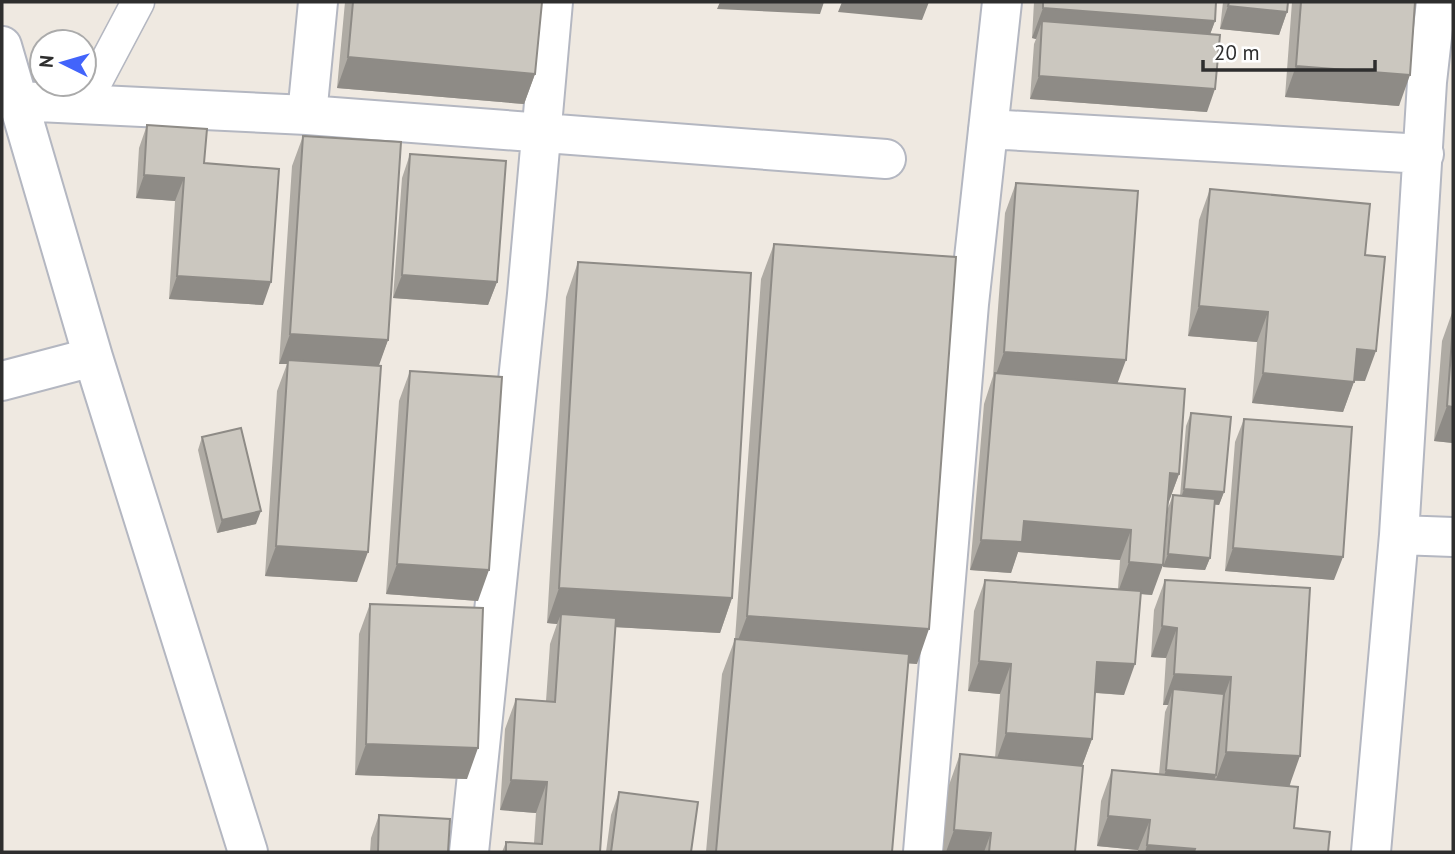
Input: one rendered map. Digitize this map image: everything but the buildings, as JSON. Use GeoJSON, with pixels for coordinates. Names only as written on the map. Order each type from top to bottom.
{"type":"FeatureCollection","features":[{"type":"Feature","properties":{"kind":"street"},"geometry":{"type":"LineString","coordinates":[[307,115],[318,2]]}},
{"type":"Feature","properties":{"kind":"street"},"geometry":{"type":"LineString","coordinates":[[469,852],[553,2]]}},
{"type":"Feature","properties":{"kind":"street"},"geometry":{"type":"LineString","coordinates":[[923,852],[968,317],[1002,2]]}},
{"type":"Feature","properties":{"kind":"street"},"geometry":{"type":"LineString","coordinates":[[1371,852],[1399,535],[1424,154],[1440,83],[1436,2]]}},
{"type":"Feature","properties":{"kind":"street"},"geometry":{"type":"LineString","coordinates":[[2,46],[93,357],[247,852]]}},
{"type":"Feature","properties":{"kind":"street"},"geometry":{"type":"LineString","coordinates":[[17,101],[307,115],[886,159]]}},
{"type":"Feature","properties":{"kind":"street"},"geometry":{"type":"LineString","coordinates":[[988,129],[1424,154]]}},
{"type":"Feature","properties":{"kind":"street"},"geometry":{"type":"LineString","coordinates":[[2,381],[93,357]]}},
{"type":"Feature","properties":{"kind":"street"},"geometry":{"type":"LineString","coordinates":[[1399,535],[1453,537]]}},
{"type":"Feature","properties":{"kind":"lane"},"geometry":{"type":"LineString","coordinates":[[84,104],[138,2]]}}]}
